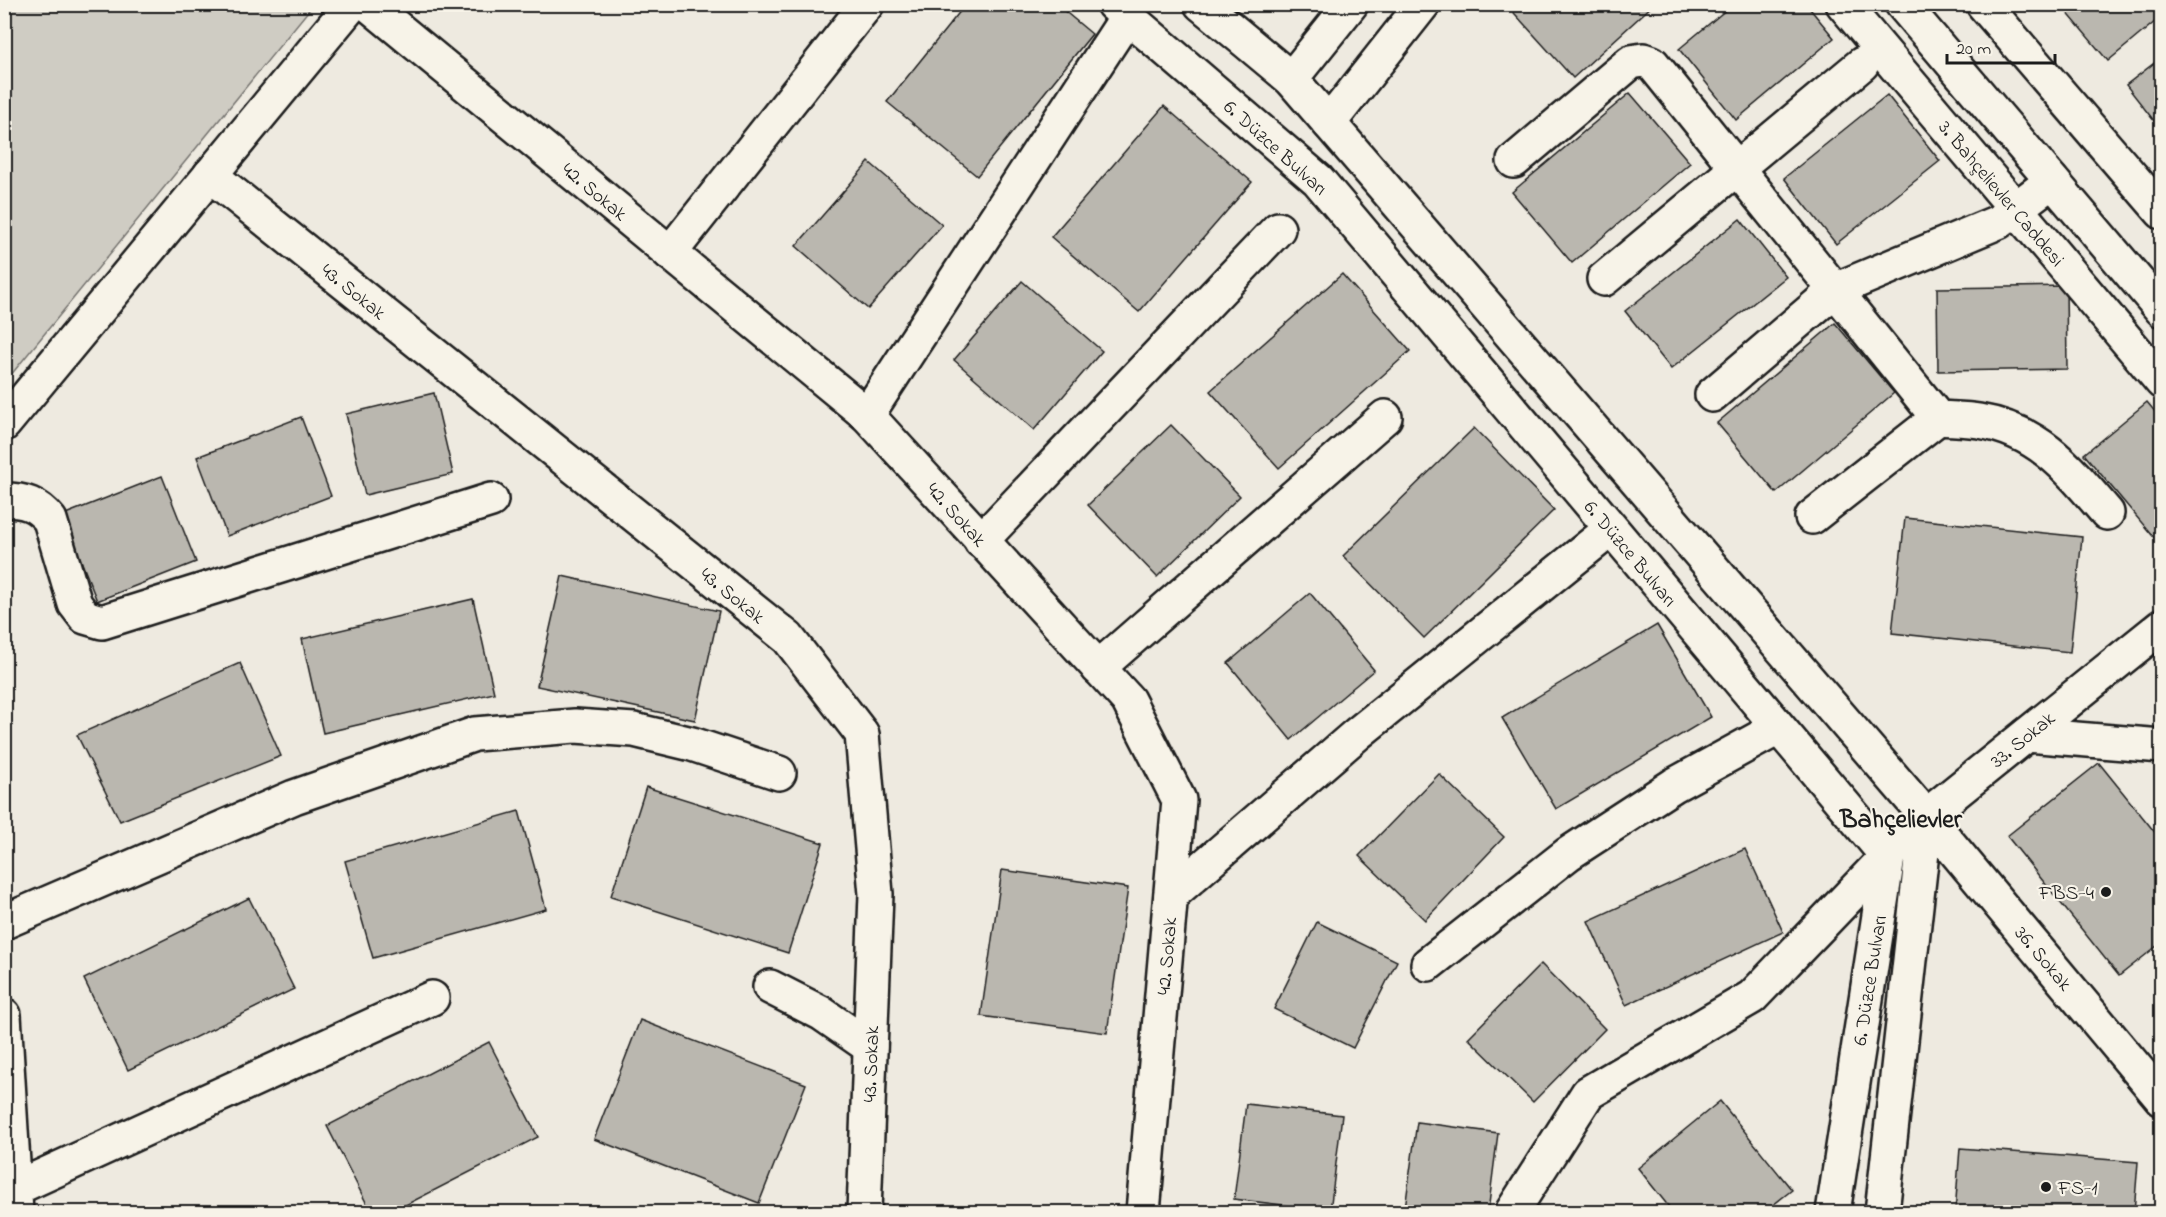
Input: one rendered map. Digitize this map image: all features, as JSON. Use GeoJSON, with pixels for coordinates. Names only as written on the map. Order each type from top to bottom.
{"type":"FeatureCollection","features":[{"type":"Feature","properties":{"kind":"street"},"geometry":{"type":"LineString","coordinates":[[4,424],[352,4]]}},
{"type":"Feature","properties":{"kind":"street","name":"42. Sokak"},"geometry":{"type":"LineString","coordinates":[[368,4],[867,415],[1128,700],[1179,800],[1143,1212]]}},
{"type":"Feature","properties":{"kind":"street"},"geometry":{"type":"LineString","coordinates":[[670,253],[867,4]]}},
{"type":"Feature","properties":{"kind":"street"},"geometry":{"type":"LineString","coordinates":[[1201,4],[1291,79],[1926,816]]}},
{"type":"Feature","properties":{"kind":"street"},"geometry":{"type":"LineString","coordinates":[[1291,79],[1351,4]]}},
{"type":"Feature","properties":{"kind":"street"},"geometry":{"type":"LineString","coordinates":[[1329,123],[1423,4]]}},
{"type":"Feature","properties":{"kind":"street","name":"3. Bahçelievler Caddesi"},"geometry":{"type":"LineString","coordinates":[[1843,4],[2162,382]]}},
{"type":"Feature","properties":{"kind":"street"},"geometry":{"type":"LineString","coordinates":[[1902,4],[2162,310]]}},
{"type":"Feature","properties":{"kind":"street"},"geometry":{"type":"LineString","coordinates":[[1983,4],[2162,212]]}},
{"type":"Feature","properties":{"kind":"street"},"geometry":{"type":"LineString","coordinates":[[867,415],[1120,11]]}},
{"type":"Feature","properties":{"kind":"street","name":"6. Düzce Bulvarı"},"geometry":{"type":"LineString","coordinates":[[1120,11],[1318,180],[1888,857],[1833,1212]]}},
{"type":"Feature","properties":{"kind":"street"},"geometry":{"type":"LineString","coordinates":[[1514,161],[1631,62],[1643,60],[1653,63],[1938,418]]}},
{"type":"Feature","properties":{"kind":"street"},"geometry":{"type":"LineString","coordinates":[[1604,279],[1863,64]]}},
{"type":"Feature","properties":{"kind":"street","name":"43. Sokak"},"geometry":{"type":"LineString","coordinates":[[210,176],[788,638],[862,734],[876,894],[864,1212]]}},
{"type":"Feature","properties":{"kind":"street"},"geometry":{"type":"LineString","coordinates":[[1712,395],[1835,290],[1998,222],[2052,181]]}},
{"type":"Feature","properties":{"kind":"street"},"geometry":{"type":"LineString","coordinates":[[981,541],[1278,229]]}},
{"type":"Feature","properties":{"kind":"street"},"geometry":{"type":"LineString","coordinates":[[1098,668],[1385,417]]}},
{"type":"Feature","properties":{"kind":"street"},"geometry":{"type":"LineString","coordinates":[[1812,517],[1938,418],[1979,421],[2001,426],[2022,435],[2044,448],[2064,464],[2107,513]]}},
{"type":"Feature","properties":{"kind":"street"},"geometry":{"type":"LineString","coordinates":[[4,500],[32,504],[42,510],[50,520],[75,604],[86,617],[102,622],[491,500]]}},
{"type":"Feature","properties":{"kind":"street"},"geometry":{"type":"LineString","coordinates":[[1171,895],[1357,734],[1611,529]]}},
{"type":"Feature","properties":{"kind":"street","name":"33. Sokak"},"geometry":{"type":"LineString","coordinates":[[1512,1212],[1588,1093],[1752,997],[1926,816],[2162,626]]}},
{"type":"Feature","properties":{"kind":"street"},"geometry":{"type":"LineString","coordinates":[[4,922],[294,797],[476,734],[575,726],[634,730],[692,744],[779,773]]}},
{"type":"Feature","properties":{"kind":"street"},"geometry":{"type":"LineString","coordinates":[[1428,964],[1568,854],[1674,786],[1778,728]]}},
{"type":"Feature","properties":{"kind":"street"},"geometry":{"type":"LineString","coordinates":[[2027,735],[2162,746]]}},
{"type":"Feature","properties":{"kind":"street","name":"6. Düzce Bulvarı"},"geometry":{"type":"LineString","coordinates":[[1882,1212],[1926,816]]}},
{"type":"Feature","properties":{"kind":"street","name":"36. Sokak"},"geometry":{"type":"LineString","coordinates":[[1926,816],[2162,1099]]}},
{"type":"Feature","properties":{"kind":"street"},"geometry":{"type":"LineString","coordinates":[[770,987],[820,1013],[870,1047]]}},
{"type":"Feature","properties":{"kind":"street"},"geometry":{"type":"LineString","coordinates":[[4,1015],[15,1201],[432,998]]}},
{"type":"Feature","properties":{"kind":"shaded area"},"geometry":{"type":"Polygon","coordinates":[[[4,5],[313,5],[10,376],[4,299],[4,5]]]}},
{"type":"Feature","properties":{"kind":"building"},"geometry":{"type":"Polygon","coordinates":[[[966,4],[1056,4],[1092,34],[977,176],[887,102],[966,4]]]}},
{"type":"Feature","properties":{"kind":"building"},"geometry":{"type":"Polygon","coordinates":[[[1506,4],[1654,4],[1573,78],[1506,4]]]}},
{"type":"Feature","properties":{"kind":"building"},"geometry":{"type":"Polygon","coordinates":[[[1733,4],[1806,4],[1834,38],[1736,120],[1679,49],[1733,4]]]}},
{"type":"Feature","properties":{"kind":"building"},"geometry":{"type":"Polygon","coordinates":[[[2060,4],[2162,4],[2162,16],[2108,61],[2060,4]]]}},
{"type":"Feature","properties":{"kind":"building"},"geometry":{"type":"Polygon","coordinates":[[[2162,57],[2162,131],[2126,85],[2162,57]]]}},
{"type":"Feature","properties":{"kind":"building"},"geometry":{"type":"Polygon","coordinates":[[[1630,93],[1690,163],[1572,263],[1512,192],[1630,93]]]}},
{"type":"Feature","properties":{"kind":"building"},"geometry":{"type":"Polygon","coordinates":[[[1887,95],[1940,161],[1836,244],[1784,178],[1887,95]]]}},
{"type":"Feature","properties":{"kind":"building"},"geometry":{"type":"Polygon","coordinates":[[[1164,106],[1252,182],[1139,312],[1051,237],[1164,106]]]}},
{"type":"Feature","properties":{"kind":"building"},"geometry":{"type":"Polygon","coordinates":[[[869,162],[942,225],[868,309],[796,246],[869,162]]]}},
{"type":"Feature","properties":{"kind":"building"},"geometry":{"type":"Polygon","coordinates":[[[1740,219],[1786,277],[1671,369],[1625,311],[1740,219]]]}},
{"type":"Feature","properties":{"kind":"building"},"geometry":{"type":"Polygon","coordinates":[[[1342,274],[1410,351],[1279,468],[1210,391],[1342,274]]]}},
{"type":"Feature","properties":{"kind":"building"},"geometry":{"type":"Polygon","coordinates":[[[1022,281],[1102,351],[1034,430],[954,360],[1022,281]]]}},
{"type":"Feature","properties":{"kind":"building"},"geometry":{"type":"Polygon","coordinates":[[[2066,286],[2067,369],[1938,371],[1937,288],[2066,286]]]}},
{"type":"Feature","properties":{"kind":"building"},"geometry":{"type":"Polygon","coordinates":[[[1835,323],[1894,393],[1776,493],[1717,423],[1835,323]]]}},
{"type":"Feature","properties":{"kind":"building"},"geometry":{"type":"Polygon","coordinates":[[[434,393],[453,474],[365,495],[346,414],[434,393]]]}},
{"type":"Feature","properties":{"kind":"building"},"geometry":{"type":"Polygon","coordinates":[[[2147,402],[2162,420],[2162,547],[2084,454],[2147,402]]]}},
{"type":"Feature","properties":{"kind":"building"},"geometry":{"type":"Polygon","coordinates":[[[301,417],[331,496],[227,536],[197,457],[301,417]]]}},
{"type":"Feature","properties":{"kind":"building"},"geometry":{"type":"Polygon","coordinates":[[[1171,425],[1240,496],[1157,577],[1088,505],[1171,425]]]}},
{"type":"Feature","properties":{"kind":"building"},"geometry":{"type":"Polygon","coordinates":[[[1474,428],[1554,510],[1424,638],[1343,556],[1474,428]]]}},
{"type":"Feature","properties":{"kind":"building"},"geometry":{"type":"Polygon","coordinates":[[[162,476],[196,562],[97,601],[63,515],[162,476]]]}},
{"type":"Feature","properties":{"kind":"building"},"geometry":{"type":"Polygon","coordinates":[[[1905,518],[2082,537],[2070,652],[1892,633],[1905,518]]]}},
{"type":"Feature","properties":{"kind":"building"},"geometry":{"type":"Polygon","coordinates":[[[562,576],[719,611],[695,720],[537,686],[562,576]]]}},
{"type":"Feature","properties":{"kind":"building"},"geometry":{"type":"Polygon","coordinates":[[[1310,593],[1374,670],[1291,740],[1228,663],[1310,593]]]}},
{"type":"Feature","properties":{"kind":"building"},"geometry":{"type":"Polygon","coordinates":[[[473,599],[494,693],[323,733],[302,639],[473,599]]]}},
{"type":"Feature","properties":{"kind":"building"},"geometry":{"type":"Polygon","coordinates":[[[1657,625],[1711,717],[1556,809],[1502,718],[1657,625]]]}},
{"type":"Feature","properties":{"kind":"building"},"geometry":{"type":"Polygon","coordinates":[[[240,663],[281,756],[120,821],[77,735],[240,663]]]}},
{"type":"Feature","properties":{"kind":"building","name":"FBS-4"},"geometry":{"type":"Polygon","coordinates":[[[2099,763],[2162,841],[2162,942],[2119,976],[2007,836],[2099,763]]]}},
{"type":"Feature","properties":{"kind":"building"},"geometry":{"type":"Polygon","coordinates":[[[1439,774],[1504,837],[1425,920],[1359,856],[1439,774]]]}},
{"type":"Feature","properties":{"kind":"building"},"geometry":{"type":"Polygon","coordinates":[[[646,787],[823,843],[788,953],[611,896],[646,787]]]}},
{"type":"Feature","properties":{"kind":"building"},"geometry":{"type":"Polygon","coordinates":[[[519,811],[546,909],[373,958],[345,861],[519,811]]]}},
{"type":"Feature","properties":{"kind":"building"},"geometry":{"type":"Polygon","coordinates":[[[1745,849],[1783,932],[1626,1005],[1588,921],[1745,849]]]}},
{"type":"Feature","properties":{"kind":"building"},"geometry":{"type":"Polygon","coordinates":[[[1002,870],[1128,888],[1107,1033],[981,1016],[1002,870]]]}},
{"type":"Feature","properties":{"kind":"building"},"geometry":{"type":"Polygon","coordinates":[[[249,898],[294,989],[128,1070],[84,979],[249,898]]]}},
{"type":"Feature","properties":{"kind":"building"},"geometry":{"type":"Polygon","coordinates":[[[1317,922],[1397,961],[1353,1048],[1274,1009],[1317,922]]]}},
{"type":"Feature","properties":{"kind":"building"},"geometry":{"type":"Polygon","coordinates":[[[1541,964],[1605,1029],[1533,1102],[1468,1038],[1541,964]]]}},
{"type":"Feature","properties":{"kind":"building"},"geometry":{"type":"Polygon","coordinates":[[[640,1020],[806,1084],[759,1203],[594,1139],[640,1020]]]}},
{"type":"Feature","properties":{"kind":"building"},"geometry":{"type":"Polygon","coordinates":[[[489,1042],[538,1137],[392,1212],[371,1212],[327,1126],[489,1042]]]}},
{"type":"Feature","properties":{"kind":"building"},"geometry":{"type":"Polygon","coordinates":[[[1720,1101],[1792,1190],[1764,1212],[1673,1212],[1638,1168],[1720,1101]]]}},
{"type":"Feature","properties":{"kind":"building"},"geometry":{"type":"Polygon","coordinates":[[[1246,1104],[1342,1115],[1330,1211],[1234,1199],[1246,1104]]]}},
{"type":"Feature","properties":{"kind":"building"},"geometry":{"type":"Polygon","coordinates":[[[1417,1122],[1498,1133],[1488,1212],[1439,1212],[1405,1208],[1417,1122]]]}},
{"type":"Feature","properties":{"kind":"building","name":"FS-1"},"geometry":{"type":"Polygon","coordinates":[[[1960,1148],[2138,1162],[2134,1212],[1955,1212],[1960,1148]]]}},
{"type":"Feature","properties":{"kind":"place","name":"FBS-4"},"geometry":{"type":"Point","coordinates":[2106,892]}},
{"type":"Feature","properties":{"kind":"place","name":"FS-1"},"geometry":{"type":"Point","coordinates":[2046,1187]}},
{"type":"Feature","properties":{"kind":"district","name":"Bahçelievler"},"geometry":{"type":"Point","coordinates":[1901,818]}}]}
